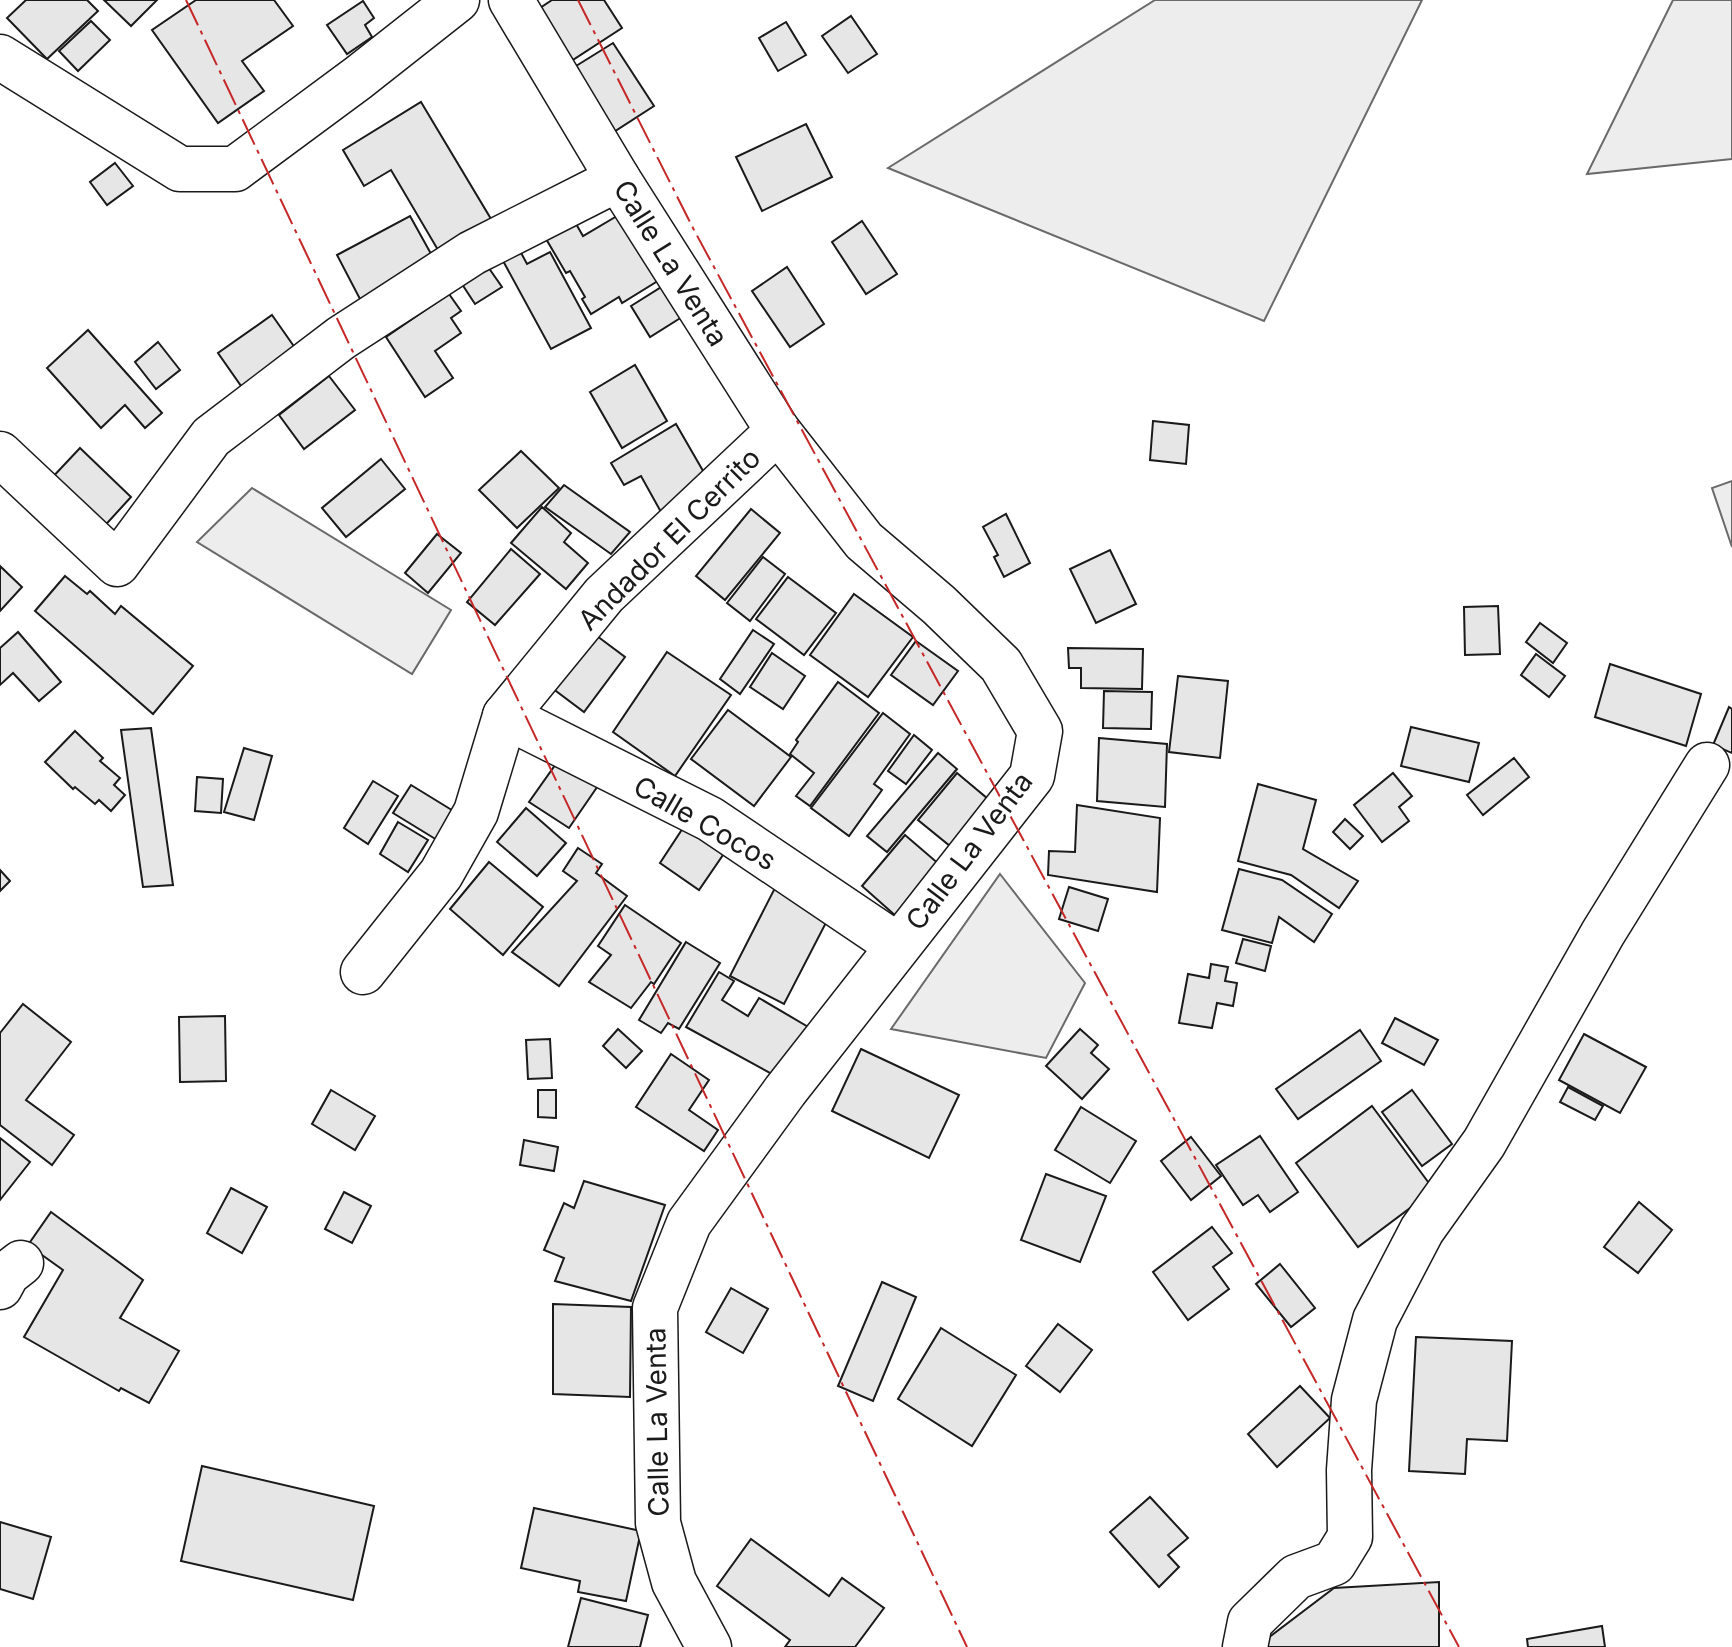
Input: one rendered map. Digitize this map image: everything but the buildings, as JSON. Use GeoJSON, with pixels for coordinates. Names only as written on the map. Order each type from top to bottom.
{"type":"FeatureCollection","features":[{"type":"Feature","properties":{"kind":"street"},"geometry":{"type":"LineString","coordinates":[[0,57],[180,169],[235,169],[457,0]]}},
{"type":"Feature","properties":{"kind":"street","name":"Calle La Venta"},"geometry":{"type":"LineString","coordinates":[[511,0],[618,179],[778,431],[864,541],[939,605],[1001,665],[1040,731],[1032,776],[897,945],[689,1223],[655,1308],[658,1523],[674,1582],[709,1647]]}},
{"type":"Feature","properties":{"kind":"street"},"geometry":{"type":"LineString","coordinates":[[0,454],[117,564],[211,437],[341,338],[472,253],[618,179]]}},
{"type":"Feature","properties":{"kind":"street","name":"Andador El Cerrito"},"geometry":{"type":"LineString","coordinates":[[363,972],[441,874],[476,812],[505,716],[604,595],[778,431]]}},
{"type":"Feature","properties":{"kind":"street","name":"Calle Cocos"},"geometry":{"type":"LineString","coordinates":[[505,716],[710,819],[897,945]]}},
{"type":"Feature","properties":{"kind":"street"},"geometry":{"type":"LineString","coordinates":[[1245,1647],[1250,1622],[1296,1577],[1334,1563],[1350,1537],[1349,1470],[1354,1400],[1375,1320],[1422,1230],[1484,1143],[1603,933],[1707,765]]}},
{"type":"Feature","properties":{"kind":"shaded area"},"geometry":{"type":"Polygon","coordinates":[[[1155,0],[1422,0],[1264,321],[888,168],[1155,0]]]}},
{"type":"Feature","properties":{"kind":"shaded area"},"geometry":{"type":"Polygon","coordinates":[[[1673,0],[1732,0],[1732,159],[1587,174],[1673,0]]]}},
{"type":"Feature","properties":{"kind":"shaded area"},"geometry":{"type":"Polygon","coordinates":[[[1732,481],[1732,547],[1712,488],[1732,481]]]}},
{"type":"Feature","properties":{"kind":"shaded area"},"geometry":{"type":"Polygon","coordinates":[[[252,488],[451,610],[412,674],[197,542],[252,488]]]}},
{"type":"Feature","properties":{"kind":"shaded area"},"geometry":{"type":"Polygon","coordinates":[[[1000,874],[1085,983],[1046,1058],[891,1029],[1000,874]]]}},
{"type":"Feature","properties":{"kind":"power"},"geometry":{"type":"LineString","coordinates":[[186,0],[967,1647]]}},
{"type":"Feature","properties":{"kind":"power"},"geometry":{"type":"LineString","coordinates":[[578,0],[694,230],[1459,1647]]}}]}
